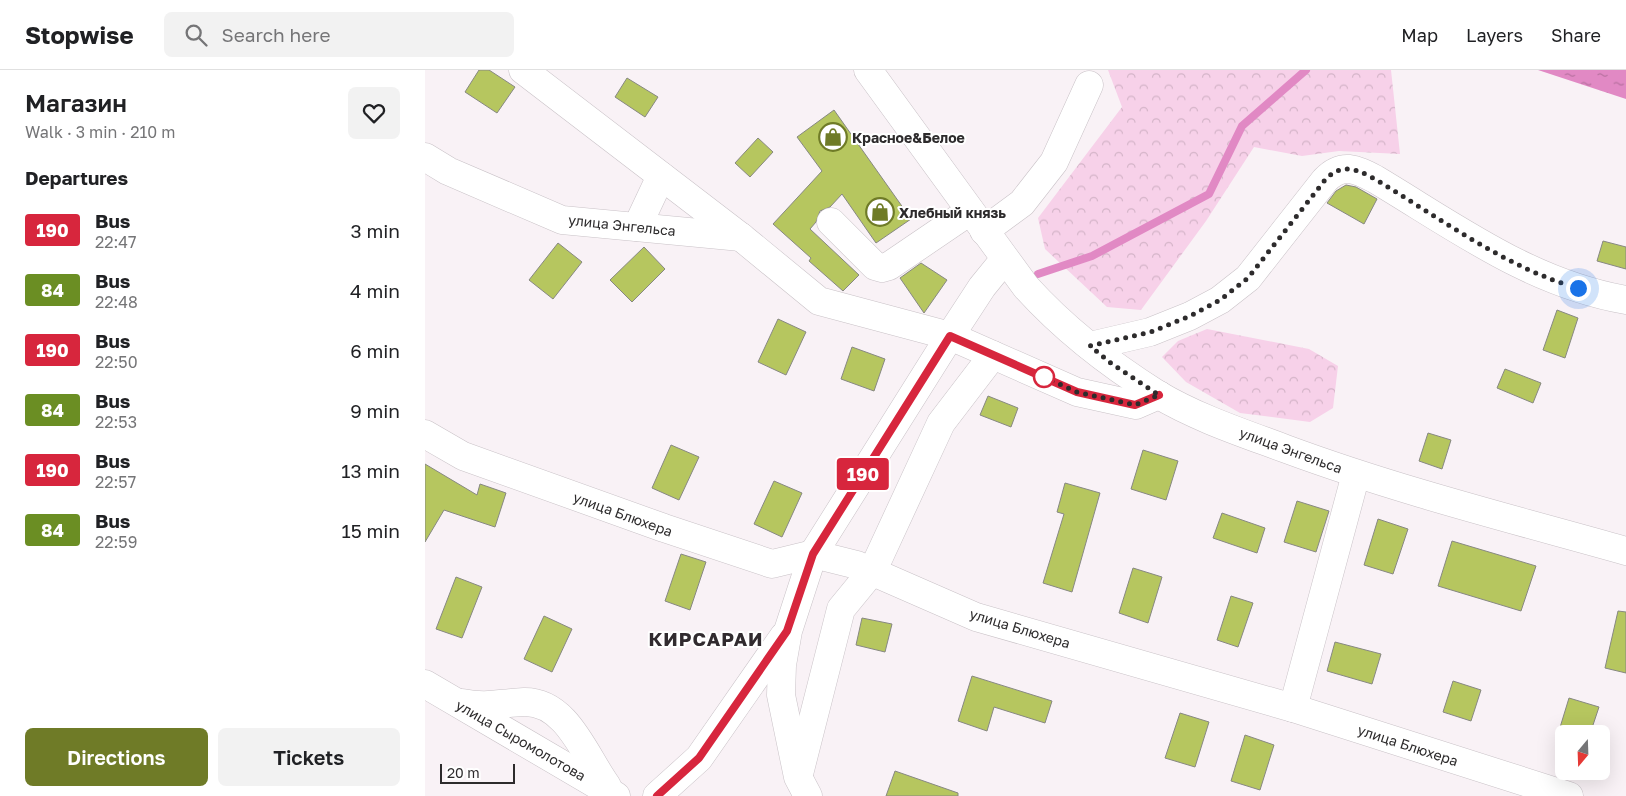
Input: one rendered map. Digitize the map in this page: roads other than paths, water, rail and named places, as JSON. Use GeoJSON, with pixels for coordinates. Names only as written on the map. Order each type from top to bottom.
{"type":"FeatureCollection","features":[{"type":"Feature","properties":{"kind":"street"},"geometry":{"type":"LineString","coordinates":[[523,70],[741,237],[819,301],[950,336],[1077,392],[1135,405],[1159,395]]}},
{"type":"Feature","properties":{"kind":"street","name":"улица Энгельса"},"geometry":{"type":"LineString","coordinates":[[868,70],[1004,260],[1052,316],[1112,364],[1159,395],[1225,426],[1356,474],[1626,551]]}},
{"type":"Feature","properties":{"kind":"street"},"geometry":{"type":"LineString","coordinates":[[831,222],[875,266],[882,268],[977,221],[1022,203],[1054,162],[1089,85]]}},
{"type":"Feature","properties":{"kind":"street","name":"улица Энгельса"},"geometry":{"type":"LineString","coordinates":[[425,157],[449,171],[562,220],[741,237]]}},
{"type":"Feature","properties":{"kind":"street"},"geometry":{"type":"LineString","coordinates":[[1090,346],[1151,332],[1190,316],[1220,300],[1248,278],[1325,180],[1331,174],[1346,168],[1354,168],[1375,179],[1515,264],[1562,284],[1626,300]]}},
{"type":"Feature","properties":{"kind":"street"},"geometry":{"type":"LineString","coordinates":[[637,227],[661,176]]}},
{"type":"Feature","properties":{"kind":"street"},"geometry":{"type":"LineString","coordinates":[[803,787],[781,695],[782,665],[787,631],[813,554],[982,286],[1004,260]]}},
{"type":"Feature","properties":{"kind":"street"},"geometry":{"type":"LineString","coordinates":[[803,787],[841,609],[873,570],[941,423],[993,355]]}},
{"type":"Feature","properties":{"kind":"street","name":"улица Блюхера"},"geometry":{"type":"LineString","coordinates":[[425,434],[463,456],[664,528],[772,564],[813,554],[873,570],[976,617],[1293,708],[1569,796]]}},
{"type":"Feature","properties":{"kind":"street"},"geometry":{"type":"LineString","coordinates":[[1293,708],[1356,474]]}},
{"type":"Feature","properties":{"kind":"street"},"geometry":{"type":"LineString","coordinates":[[657,796],[699,758],[787,631]]}},
{"type":"Feature","properties":{"kind":"street","name":"улица Сыромолотова"},"geometry":{"type":"LineString","coordinates":[[425,684],[614,794]]}},
{"type":"Feature","properties":{"kind":"street"},"geometry":{"type":"LineString","coordinates":[[456,701],[481,707],[525,702],[549,708],[562,716],[596,772],[614,794]]}},
{"type":"Feature","properties":{"kind":"water"},"geometry":{"type":"Polygon","coordinates":[[[1538,70],[1626,70],[1626,99],[1538,70]]]}},
{"type":"Feature","properties":{"kind":"waterway"},"geometry":{"type":"LineString","coordinates":[[1038,274],[1092,256],[1209,194],[1242,126],[1306,70]]}},
{"type":"Feature","properties":{"kind":"place","name":"Красное&Белое"},"geometry":{"type":"Point","coordinates":[833,137]}},
{"type":"Feature","properties":{"kind":"place","name":"Хлебный князь"},"geometry":{"type":"Point","coordinates":[880,212]}},
{"type":"Feature","properties":{"kind":"district","name":"КИРСАРАИ"},"geometry":{"type":"Point","coordinates":[706,638]}}]}
